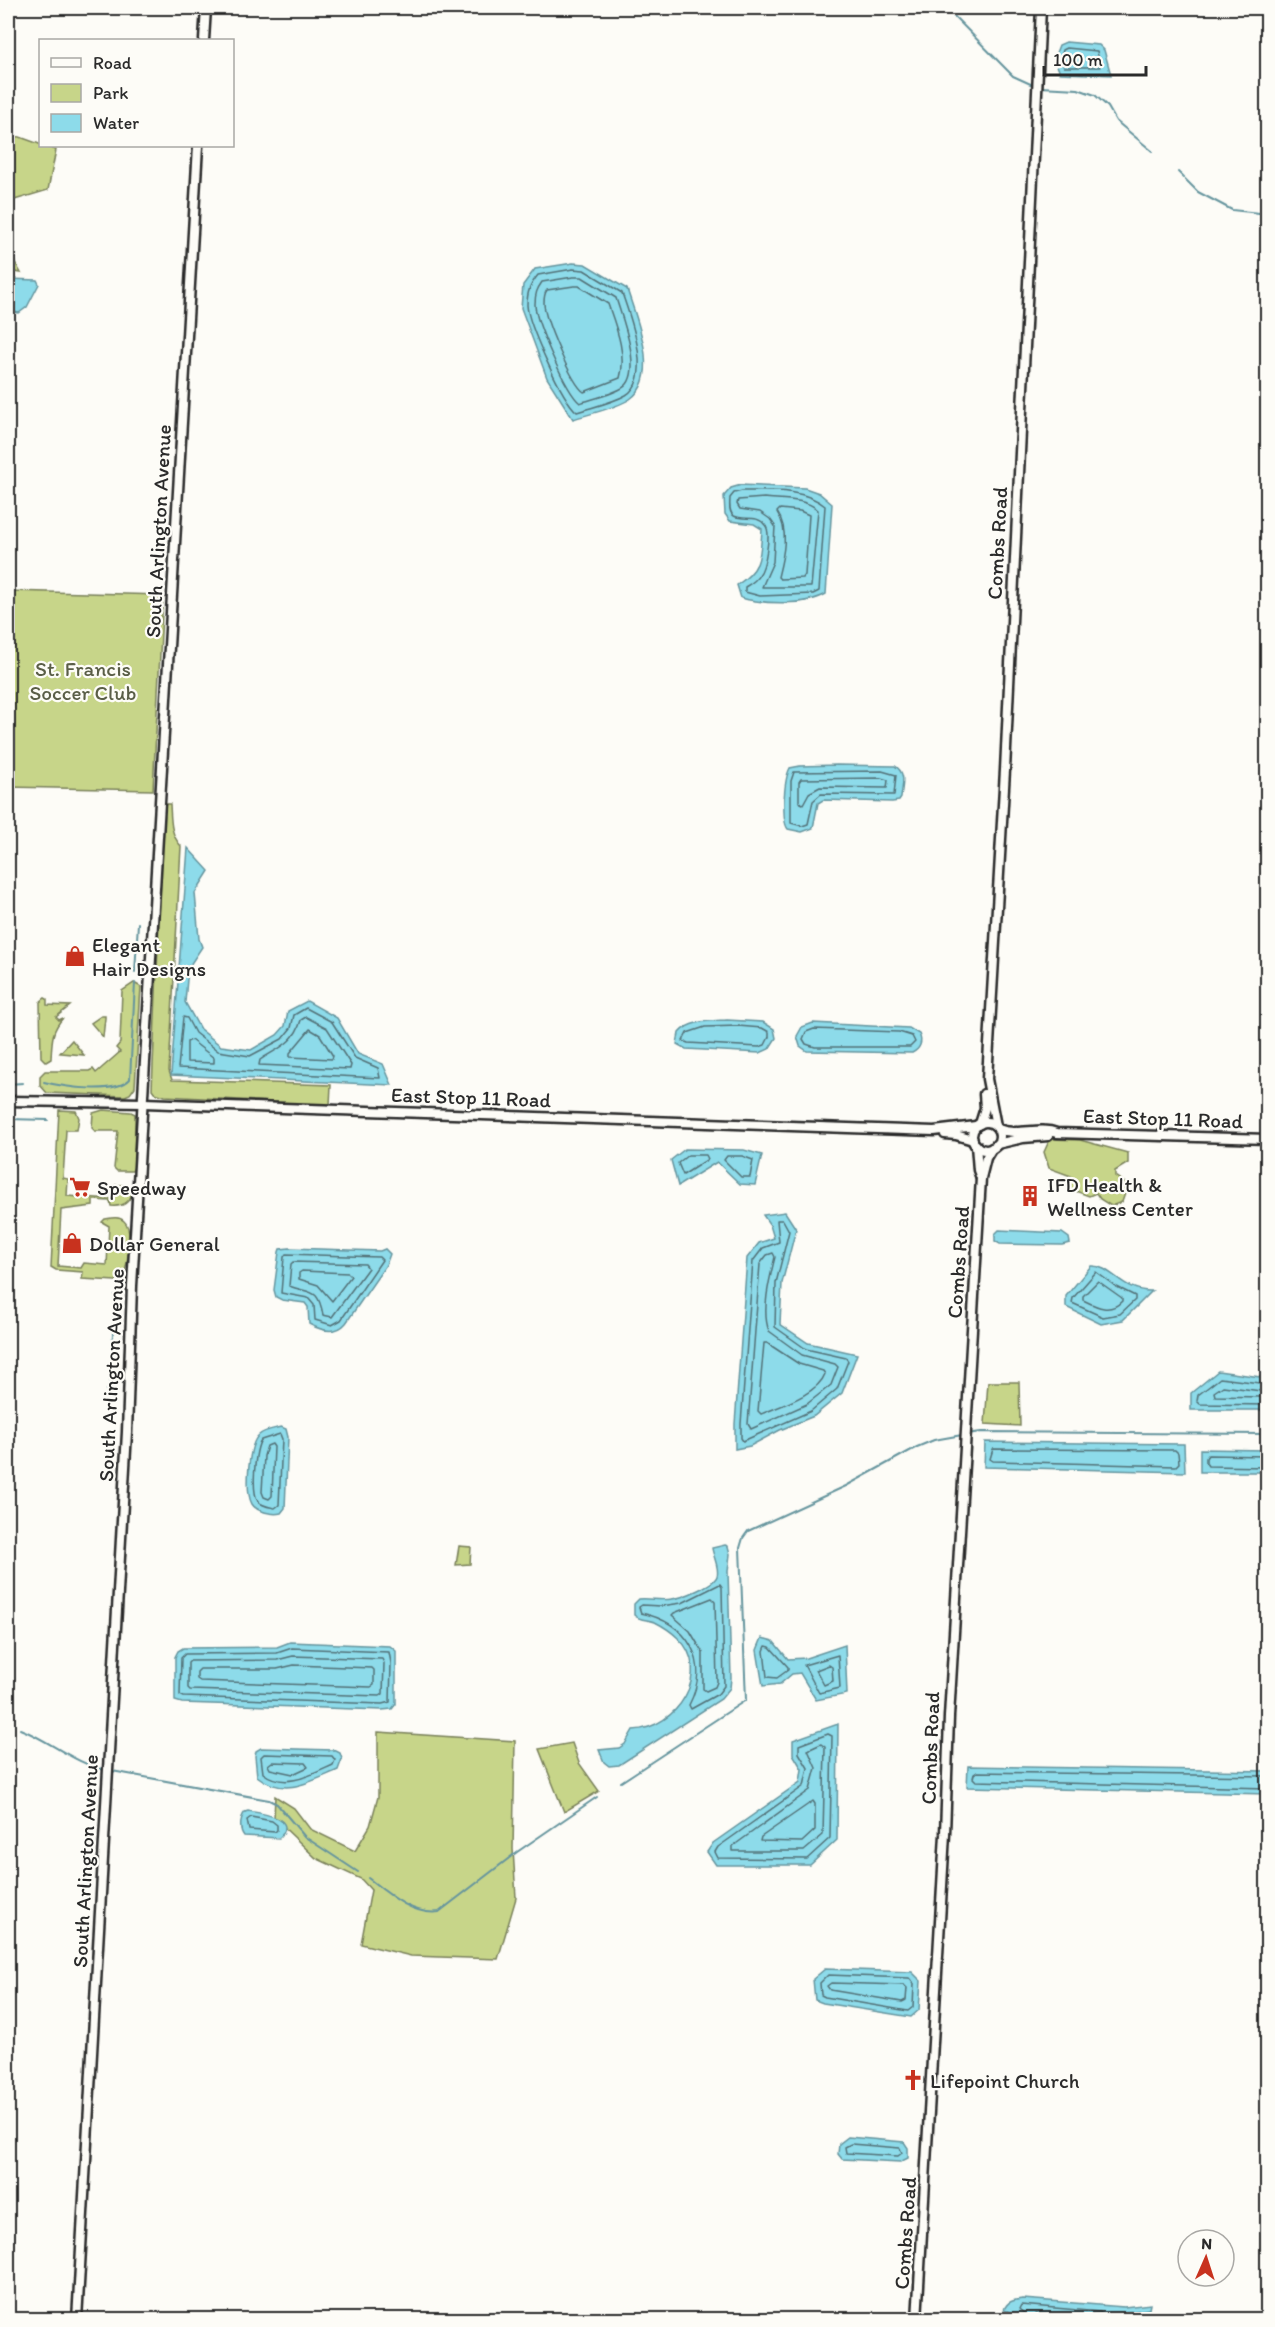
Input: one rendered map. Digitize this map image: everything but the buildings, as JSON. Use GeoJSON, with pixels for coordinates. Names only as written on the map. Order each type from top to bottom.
{"type":"FeatureCollection","features":[{"type":"Feature","properties":{"kind":"street"},"geometry":{"type":"LineString","coordinates":[[204,39],[206,8]]}},
{"type":"Feature","properties":{"kind":"street","name":"Combs Road"},"geometry":{"type":"LineString","coordinates":[[997,1128],[987,1079],[1005,770],[1041,8]]}},
{"type":"Feature","properties":{"kind":"street","name":"South Arlington Avenue"},"geometry":{"type":"LineString","coordinates":[[77,2319],[127,1432],[132,1286],[198,147]]}},
{"type":"Feature","properties":{"kind":"street","name":"Combs Road"},"geometry":{"type":"LineString","coordinates":[[978,1125],[985,1108],[984,1087],[987,1079]]}},
{"type":"Feature","properties":{"kind":"street","name":"East Stop 11 Road"},"geometry":{"type":"LineString","coordinates":[[8,1101],[144,1102],[934,1131],[978,1125]]}},
{"type":"Feature","properties":{"kind":"street"},"geometry":{"type":"LineString","coordinates":[[989,1122],[997,1128],[1000,1137],[994,1146],[983,1149],[974,1143],[972,1132],[978,1125],[989,1122]]}},
{"type":"Feature","properties":{"kind":"street","name":"East Stop 11 Road"},"geometry":{"type":"LineString","coordinates":[[997,1128],[1016,1133],[1041,1130],[1057,1133],[1268,1139]]}},
{"type":"Feature","properties":{"kind":"street","name":"East Stop 11 Road"},"geometry":{"type":"LineString","coordinates":[[934,1131],[940,1134],[956,1135],[974,1143]]}},
{"type":"Feature","properties":{"kind":"street","name":"East Stop 11 Road"},"geometry":{"type":"LineString","coordinates":[[994,1146],[1023,1138],[1057,1133]]}},
{"type":"Feature","properties":{"kind":"street","name":"Combs Road"},"geometry":{"type":"LineString","coordinates":[[974,1143],[981,1178]]}},
{"type":"Feature","properties":{"kind":"street","name":"Combs Road"},"geometry":{"type":"LineString","coordinates":[[917,2319],[945,1834],[949,1706],[981,1178],[986,1158],[994,1146]]}},
{"type":"Feature","properties":{"kind":"green space"},"geometry":{"type":"Polygon","coordinates":[[[8,136],[20,137],[39,144],[39,147],[56,150],[48,190],[8,202],[8,136]]]}},
{"type":"Feature","properties":{"kind":"green space"},"geometry":{"type":"Polygon","coordinates":[[[8,250],[21,273],[8,271],[8,250]]]}},
{"type":"Feature","properties":{"kind":"green space","name":"St. Francis Soccer Club"},"geometry":{"type":"Polygon","coordinates":[[[8,591],[163,595],[153,790],[8,787],[8,591]]]}},
{"type":"Feature","properties":{"kind":"green space"},"geometry":{"type":"Polygon","coordinates":[[[164,804],[170,804],[173,832],[181,846],[169,1071],[172,1080],[331,1085],[330,1105],[165,1096],[155,1093],[152,1089],[164,804]]]}},
{"type":"Feature","properties":{"kind":"green space"},"geometry":{"type":"Polygon","coordinates":[[[134,983],[141,987],[135,1087],[130,1094],[125,1096],[47,1093],[40,1085],[40,1076],[45,1071],[89,1071],[93,1069],[96,1073],[120,1052],[116,1048],[120,1043],[122,991],[134,983]]]}},
{"type":"Feature","properties":{"kind":"green space"},"geometry":{"type":"Polygon","coordinates":[[[45,998],[47,1005],[70,1006],[56,1017],[59,1020],[63,1018],[54,1032],[51,1059],[46,1062],[41,1057],[40,1002],[45,998]]]}},
{"type":"Feature","properties":{"kind":"green space"},"geometry":{"type":"Polygon","coordinates":[[[105,1016],[103,1037],[91,1023],[105,1016]]]}},
{"type":"Feature","properties":{"kind":"green space"},"geometry":{"type":"Polygon","coordinates":[[[72,1040],[84,1055],[60,1053],[72,1040]]]}},
{"type":"Feature","properties":{"kind":"green space"},"geometry":{"type":"Polygon","coordinates":[[[59,1110],[76,1111],[79,1118],[77,1130],[66,1130],[63,1178],[68,1179],[67,1196],[112,1199],[114,1197],[112,1196],[113,1188],[116,1185],[128,1185],[133,1192],[127,1202],[119,1206],[111,1206],[110,1201],[93,1200],[93,1206],[61,1210],[58,1266],[81,1268],[84,1263],[107,1265],[109,1226],[102,1222],[105,1219],[122,1219],[127,1225],[129,1240],[126,1267],[122,1279],[116,1281],[82,1279],[83,1272],[56,1270],[51,1267],[59,1110]]]}},
{"type":"Feature","properties":{"kind":"green space"},"geometry":{"type":"Polygon","coordinates":[[[103,1110],[135,1114],[132,1171],[117,1171],[114,1168],[118,1131],[95,1131],[92,1128],[93,1113],[103,1110]]]}},
{"type":"Feature","properties":{"kind":"green space"},"geometry":{"type":"Polygon","coordinates":[[[1050,1139],[1080,1140],[1128,1153],[1128,1163],[1115,1171],[1115,1176],[1128,1185],[1122,1202],[1111,1206],[1100,1199],[1096,1193],[1089,1196],[1070,1189],[1071,1176],[1049,1168],[1044,1152],[1050,1139]]]}},
{"type":"Feature","properties":{"kind":"green space"},"geometry":{"type":"Polygon","coordinates":[[[988,1382],[1019,1382],[1020,1426],[985,1424],[988,1382]]]}},
{"type":"Feature","properties":{"kind":"green space"},"geometry":{"type":"Polygon","coordinates":[[[459,1546],[471,1547],[470,1564],[456,1565],[459,1546]]]}},
{"type":"Feature","properties":{"kind":"green space"},"geometry":{"type":"Polygon","coordinates":[[[378,1732],[515,1741],[513,1849],[516,1898],[498,1959],[411,1956],[361,1944],[371,1890],[361,1879],[316,1858],[274,1818],[275,1796],[294,1808],[310,1829],[355,1851],[370,1826],[378,1797],[378,1732]]]}},
{"type":"Feature","properties":{"kind":"green space"},"geometry":{"type":"Polygon","coordinates":[[[572,1743],[579,1763],[599,1791],[564,1812],[539,1749],[572,1743]]]}},
{"type":"Feature","properties":{"kind":"water"},"geometry":{"type":"Polygon","coordinates":[[[1066,42],[1099,45],[1104,50],[1111,75],[1060,73],[1054,58],[1059,45],[1066,42]]]}},
{"type":"Feature","properties":{"kind":"water"},"geometry":{"type":"Polygon","coordinates":[[[573,263],[585,264],[627,289],[644,347],[645,362],[644,377],[639,389],[630,399],[610,408],[573,419],[547,378],[521,308],[523,285],[535,269],[573,263]]]}},
{"type":"Feature","properties":{"kind":"water"},"geometry":{"type":"Polygon","coordinates":[[[8,279],[37,280],[39,284],[27,307],[19,313],[8,311],[8,279]]]}},
{"type":"Feature","properties":{"kind":"water"},"geometry":{"type":"Polygon","coordinates":[[[741,485],[805,488],[819,493],[832,504],[826,594],[807,601],[784,603],[741,598],[737,585],[751,573],[758,561],[762,529],[754,524],[730,521],[725,514],[724,496],[731,488],[741,485]]]}},
{"type":"Feature","properties":{"kind":"water"},"geometry":{"type":"Polygon","coordinates":[[[837,765],[895,766],[902,776],[901,798],[899,801],[892,802],[823,800],[818,803],[813,828],[802,832],[788,829],[784,800],[790,768],[837,765]]]}},
{"type":"Feature","properties":{"kind":"water"},"geometry":{"type":"Polygon","coordinates":[[[188,848],[209,871],[195,893],[199,939],[202,947],[188,968],[185,1002],[200,1029],[221,1046],[251,1050],[277,1035],[285,1026],[288,1011],[307,1001],[337,1018],[358,1054],[383,1064],[392,1085],[171,1075],[188,848]]]}},
{"type":"Feature","properties":{"kind":"water"},"geometry":{"type":"Polygon","coordinates":[[[727,1020],[763,1022],[774,1029],[776,1038],[769,1049],[760,1053],[686,1049],[677,1044],[679,1033],[689,1026],[701,1022],[727,1020]]]}},
{"type":"Feature","properties":{"kind":"water"},"geometry":{"type":"Polygon","coordinates":[[[813,1023],[909,1028],[919,1034],[921,1042],[912,1053],[807,1051],[800,1046],[797,1036],[802,1027],[813,1023]]]}},
{"type":"Feature","properties":{"kind":"water"},"geometry":{"type":"Polygon","coordinates":[[[685,1149],[744,1150],[762,1155],[755,1185],[740,1184],[717,1162],[678,1186],[671,1160],[685,1149]]]}},
{"type":"Feature","properties":{"kind":"water"},"geometry":{"type":"Polygon","coordinates":[[[785,1212],[796,1229],[782,1283],[780,1324],[808,1343],[857,1354],[842,1393],[814,1416],[750,1446],[735,1449],[747,1258],[759,1243],[774,1238],[770,1225],[763,1215],[785,1212]]]}},
{"type":"Feature","properties":{"kind":"water"},"geometry":{"type":"Polygon","coordinates":[[[999,1230],[1062,1233],[1069,1238],[1070,1243],[1062,1245],[1000,1244],[995,1241],[995,1234],[999,1230]]]}},
{"type":"Feature","properties":{"kind":"water"},"geometry":{"type":"Polygon","coordinates":[[[280,1249],[380,1251],[385,1249],[390,1254],[386,1265],[346,1323],[338,1329],[329,1331],[309,1324],[308,1307],[305,1303],[276,1297],[274,1290],[279,1252],[280,1249]]]}},
{"type":"Feature","properties":{"kind":"water"},"geometry":{"type":"Polygon","coordinates":[[[1091,1266],[1105,1270],[1132,1287],[1152,1291],[1123,1320],[1101,1324],[1066,1307],[1066,1296],[1091,1266]]]}},
{"type":"Feature","properties":{"kind":"water"},"geometry":{"type":"Polygon","coordinates":[[[1218,1371],[1267,1378],[1267,1410],[1191,1410],[1191,1393],[1218,1371]]]}},
{"type":"Feature","properties":{"kind":"water"},"geometry":{"type":"Polygon","coordinates":[[[281,1427],[286,1429],[288,1437],[285,1508],[278,1514],[261,1511],[254,1507],[250,1498],[248,1479],[255,1440],[266,1431],[281,1427]]]}},
{"type":"Feature","properties":{"kind":"water"},"geometry":{"type":"Polygon","coordinates":[[[985,1442],[1184,1444],[1185,1472],[984,1467],[985,1442]]]}},
{"type":"Feature","properties":{"kind":"water"},"geometry":{"type":"Polygon","coordinates":[[[1200,1449],[1267,1450],[1267,1472],[1200,1472],[1200,1449]]]}},
{"type":"Feature","properties":{"kind":"water"},"geometry":{"type":"Polygon","coordinates":[[[728,1546],[730,1554],[728,1571],[730,1688],[721,1699],[619,1765],[609,1766],[604,1762],[599,1750],[619,1748],[625,1744],[633,1730],[649,1727],[663,1720],[676,1709],[691,1682],[692,1667],[688,1652],[678,1638],[655,1622],[636,1617],[634,1604],[639,1599],[677,1598],[715,1580],[718,1573],[712,1548],[728,1546]]]}},
{"type":"Feature","properties":{"kind":"water"},"geometry":{"type":"Polygon","coordinates":[[[762,1638],[773,1641],[788,1659],[806,1658],[845,1645],[847,1694],[816,1700],[800,1673],[792,1674],[780,1684],[763,1686],[757,1650],[762,1638]]]}},
{"type":"Feature","properties":{"kind":"water"},"geometry":{"type":"Polygon","coordinates":[[[290,1642],[390,1646],[396,1651],[396,1704],[392,1709],[382,1710],[175,1701],[175,1657],[183,1648],[277,1647],[290,1642]]]}},
{"type":"Feature","properties":{"kind":"water"},"geometry":{"type":"Polygon","coordinates":[[[838,1724],[837,1840],[810,1865],[716,1865],[707,1852],[713,1843],[800,1782],[802,1769],[793,1754],[793,1740],[838,1724]]]}},
{"type":"Feature","properties":{"kind":"water"},"geometry":{"type":"Polygon","coordinates":[[[261,1748],[334,1750],[340,1753],[342,1759],[338,1770],[317,1779],[297,1786],[277,1786],[257,1776],[255,1756],[256,1751],[261,1748]]]}},
{"type":"Feature","properties":{"kind":"water"},"geometry":{"type":"Polygon","coordinates":[[[968,1766],[1267,1771],[1267,1794],[967,1787],[968,1766]]]}},
{"type":"Feature","properties":{"kind":"water"},"geometry":{"type":"Polygon","coordinates":[[[245,1812],[282,1821],[285,1826],[284,1831],[279,1838],[244,1836],[241,1831],[241,1821],[245,1812]]]}},
{"type":"Feature","properties":{"kind":"water"},"geometry":{"type":"Polygon","coordinates":[[[825,1969],[912,1972],[921,1981],[919,2010],[911,2017],[815,2000],[813,1979],[825,1969]]]}},
{"type":"Feature","properties":{"kind":"water"},"geometry":{"type":"Polygon","coordinates":[[[848,2137],[904,2142],[908,2148],[908,2158],[900,2162],[842,2159],[838,2154],[839,2144],[848,2137]]]}},
{"type":"Feature","properties":{"kind":"water"},"geometry":{"type":"Polygon","coordinates":[[[1023,2299],[1124,2307],[1150,2304],[1149,2309],[1112,2315],[1103,2320],[1030,2319],[1004,2310],[1011,2302],[1023,2299]]]}},
{"type":"Feature","properties":{"kind":"waterway"},"geometry":{"type":"LineString","coordinates":[[946,8],[1013,76],[1035,86]]}},
{"type":"Feature","properties":{"kind":"waterway"},"geometry":{"type":"LineString","coordinates":[[1040,87],[1078,89],[1095,95],[1108,107],[1116,121],[1152,151]]}},
{"type":"Feature","properties":{"kind":"waterway"},"geometry":{"type":"LineString","coordinates":[[1178,172],[1198,192],[1232,210],[1268,214]]}},
{"type":"Feature","properties":{"kind":"waterway"},"geometry":{"type":"LineString","coordinates":[[135,972],[138,923]]}},
{"type":"Feature","properties":{"kind":"waterway"},"geometry":{"type":"LineString","coordinates":[[44,1082],[63,1086],[102,1088],[123,1084],[130,1079],[135,983]]}},
{"type":"Feature","properties":{"kind":"waterway"},"geometry":{"type":"LineString","coordinates":[[8,1084],[23,1083]]}},
{"type":"Feature","properties":{"kind":"waterway"},"geometry":{"type":"LineString","coordinates":[[8,1119],[48,1120]]}},
{"type":"Feature","properties":{"kind":"waterway"},"geometry":{"type":"LineString","coordinates":[[107,1390],[110,1389],[115,1295]]}},
{"type":"Feature","properties":{"kind":"waterway"},"geometry":{"type":"LineString","coordinates":[[967,1434],[981,1432],[1268,1434]]}},
{"type":"Feature","properties":{"kind":"waterway"},"geometry":{"type":"LineString","coordinates":[[621,1782],[746,1700],[740,1548],[748,1531],[846,1486],[917,1447],[934,1440],[962,1435]]}},
{"type":"Feature","properties":{"kind":"waterway"},"geometry":{"type":"LineString","coordinates":[[20,1729],[84,1763],[106,1770]]}},
{"type":"Feature","properties":{"kind":"waterway"},"geometry":{"type":"LineString","coordinates":[[112,1771],[269,1800],[277,1804],[305,1837],[358,1872]]}},
{"type":"Feature","properties":{"kind":"waterway"},"geometry":{"type":"LineString","coordinates":[[368,1878],[410,1907],[439,1912],[517,1852],[597,1797]]}},
{"type":"Feature","properties":{"kind":"place","name":"Elegant Hair Designs"},"geometry":{"type":"Point","coordinates":[75,956]}},
{"type":"Feature","properties":{"kind":"place","name":"Speedway"},"geometry":{"type":"Point","coordinates":[80,1187]}},
{"type":"Feature","properties":{"kind":"place","name":"IFD Health & Wellness Center"},"geometry":{"type":"Point","coordinates":[1030,1196]}},
{"type":"Feature","properties":{"kind":"place","name":"Dollar General"},"geometry":{"type":"Point","coordinates":[72,1243]}},
{"type":"Feature","properties":{"kind":"place","name":"Lifepoint Church"},"geometry":{"type":"Point","coordinates":[913,2080]}}]}
